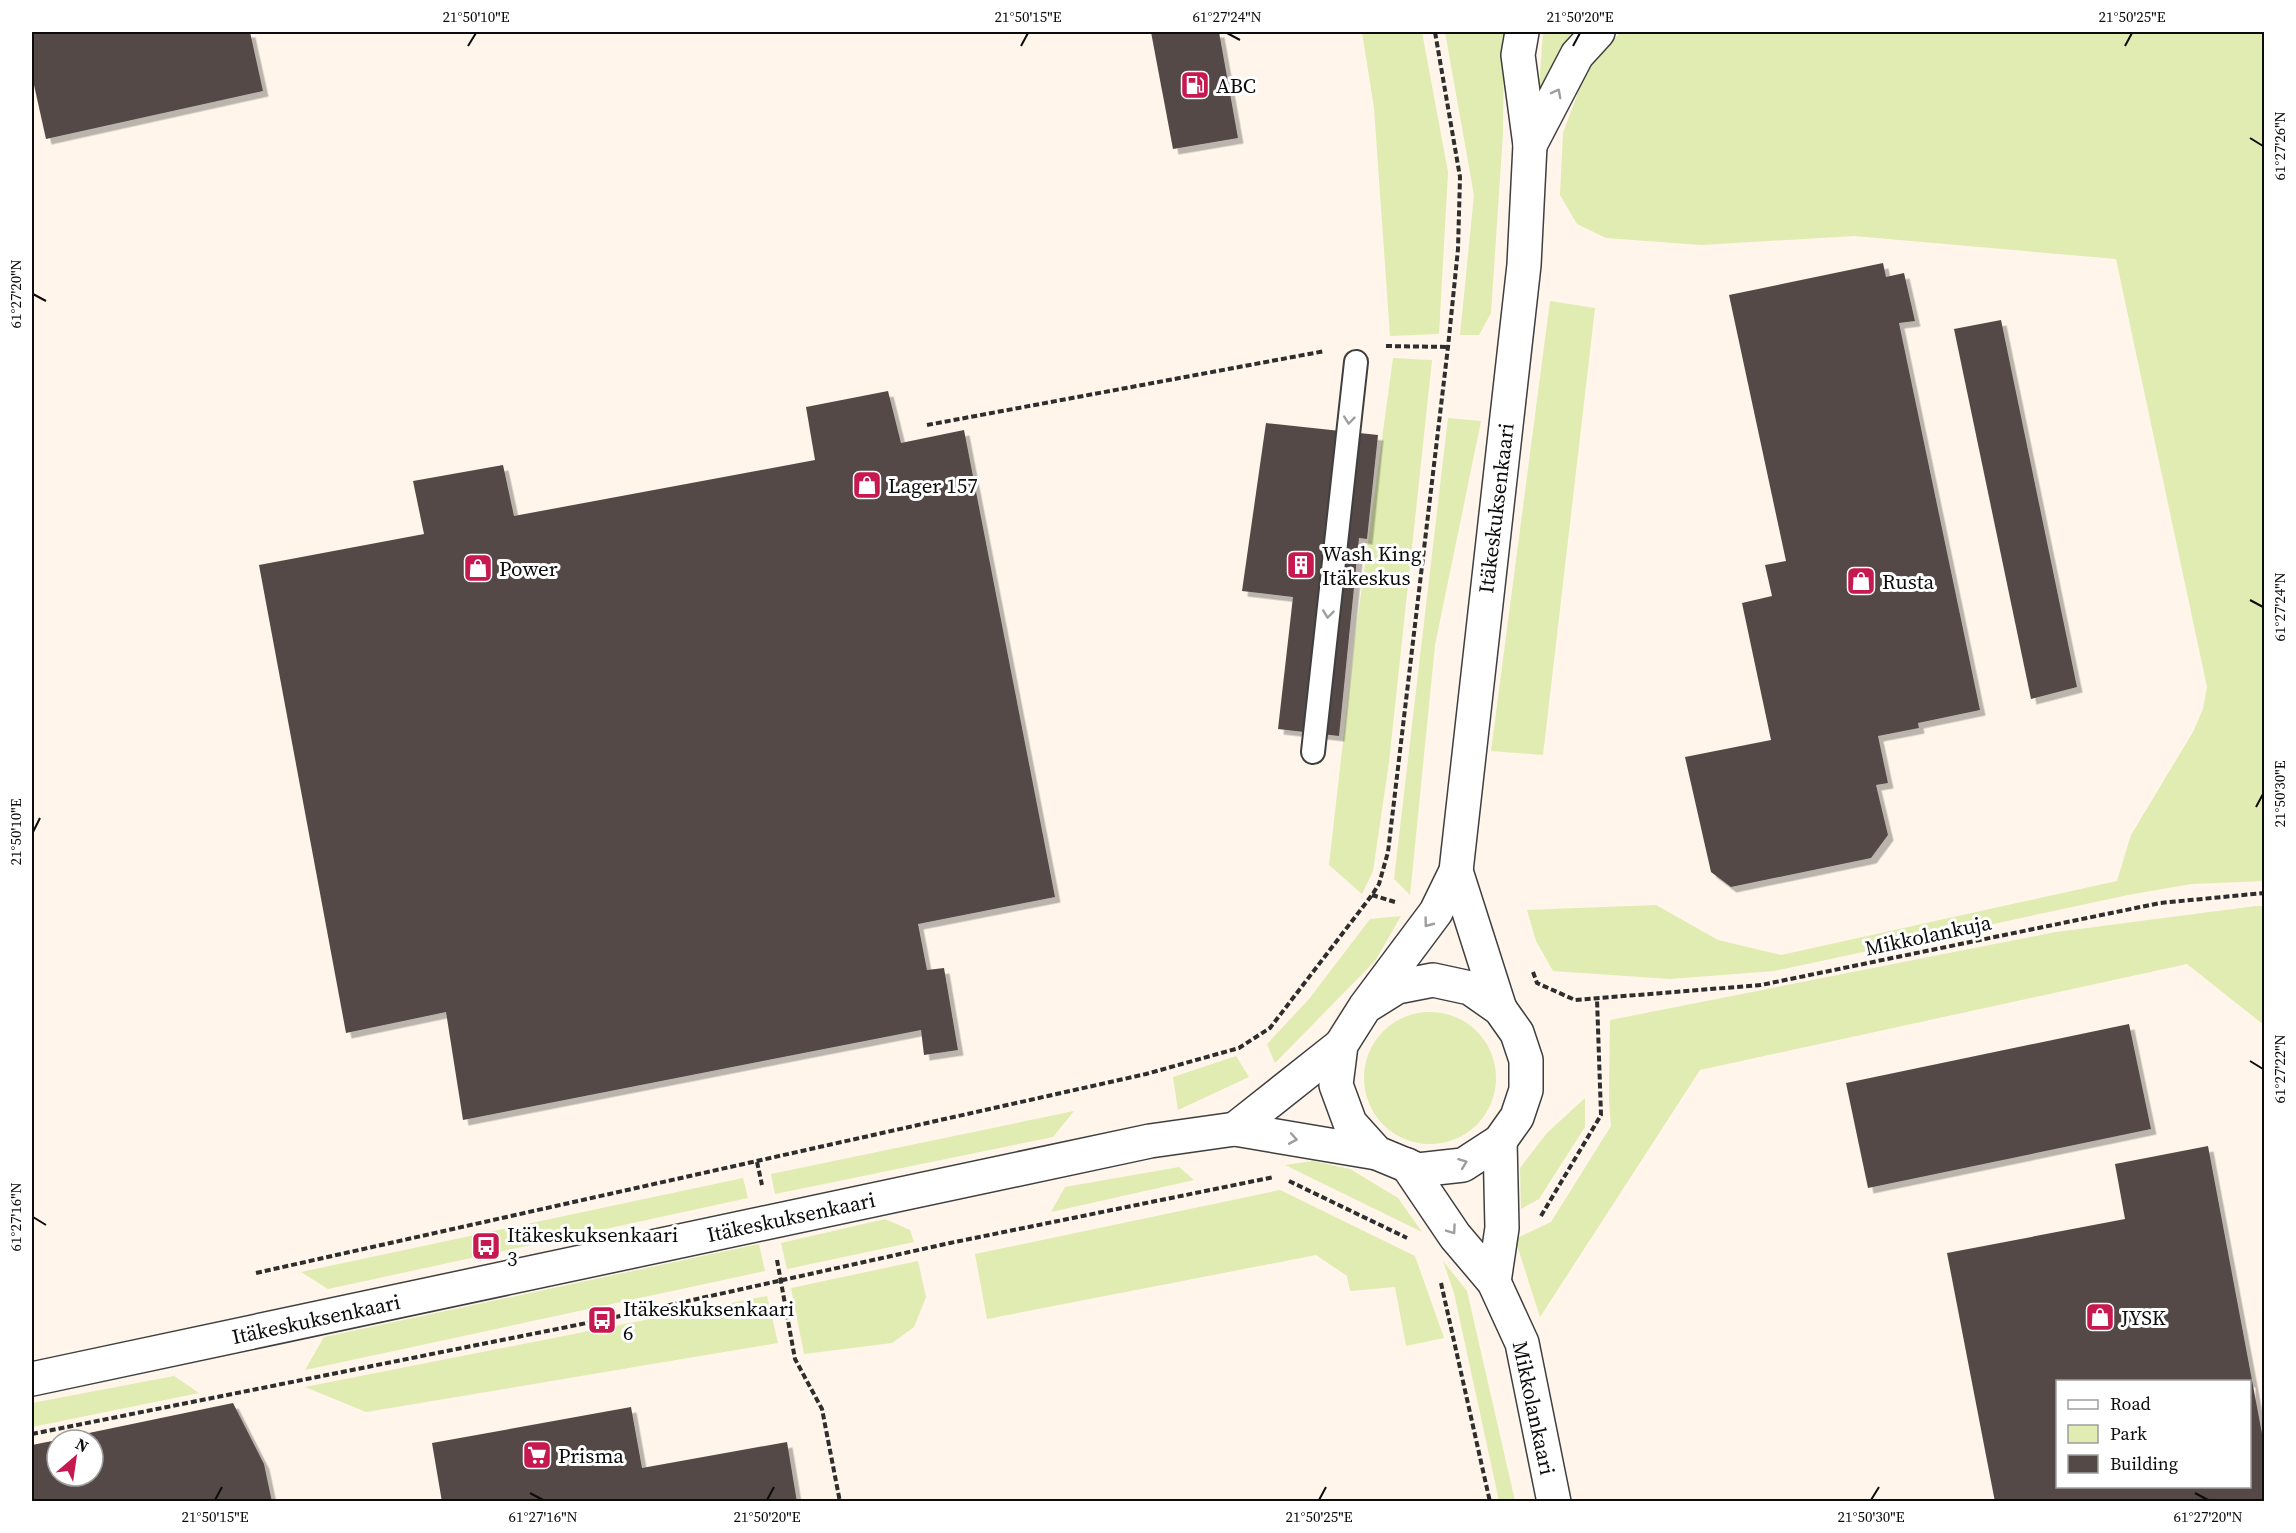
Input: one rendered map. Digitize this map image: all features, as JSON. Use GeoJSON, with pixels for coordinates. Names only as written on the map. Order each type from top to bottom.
{"type":"FeatureCollection","features":[{"type":"Feature","properties":{"kind":"street","name":"Itäkeskuksenkaari"},"geometry":{"type":"LineString","coordinates":[[1365,1006],[1436,912],[1455,871],[1524,265],[1530,145],[1518,55],[1522,32]]}},
{"type":"Feature","properties":{"kind":"street","name":"Itäkeskuksenkaari"},"geometry":{"type":"LineString","coordinates":[[1530,145],[1577,55],[1598,32]]}},
{"type":"Feature","properties":{"kind":"street","name":"Itäkeskuksenkaari"},"geometry":{"type":"LineString","coordinates":[[1455,871],[1500,1009]]}},
{"type":"Feature","properties":{"kind":"street"},"geometry":{"type":"LineString","coordinates":[[1235,1129],[1341,1045],[1365,1006],[1397,987],[1433,980],[1470,988],[1500,1009],[1517,1033],[1526,1060],[1526,1090],[1517,1117],[1500,1141],[1463,1165],[1418,1170],[1392,1159],[1350,1123],[1336,1085],[1341,1045]]}},
{"type":"Feature","properties":{"kind":"street","name":"Itäkeskuksenkaari"},"geometry":{"type":"LineString","coordinates":[[32,1379],[1150,1141],[1235,1129],[1392,1159]]}},
{"type":"Feature","properties":{"kind":"street"},"geometry":{"type":"LineString","coordinates":[[1494,1282],[1502,1228],[1500,1141]]}},
{"type":"Feature","properties":{"kind":"street","name":"Mikkolankaari"},"geometry":{"type":"LineString","coordinates":[[1392,1159],[1494,1282],[1522,1342],[1554,1502]]}},
{"type":"Feature","properties":{"kind":"lane"},"geometry":{"type":"LineString","coordinates":[[1313,752],[1356,362]]}},
{"type":"Feature","properties":{"kind":"path"},"geometry":{"type":"LineString","coordinates":[[256,1273],[1146,1074],[1239,1048],[1270,1028],[1379,884],[1388,852],[1458,249],[1460,177],[1435,32]]}},
{"type":"Feature","properties":{"kind":"path"},"geometry":{"type":"LineString","coordinates":[[1378,347],[1448,347]]}},
{"type":"Feature","properties":{"kind":"path"},"geometry":{"type":"LineString","coordinates":[[927,425],[1280,358],[1334,350]]}},
{"type":"Feature","properties":{"kind":"path","name":"Mikkolankuja"},"geometry":{"type":"LineString","coordinates":[[1502,1228],[1542,1215],[1601,1115],[1597,999],[1761,985],[2160,903],[2265,893]]}},
{"type":"Feature","properties":{"kind":"path"},"geometry":{"type":"LineString","coordinates":[[32,1434],[603,1320],[950,1243],[1280,1176],[1418,1244],[1455,1236]]}},
{"type":"Feature","properties":{"kind":"path"},"geometry":{"type":"LineString","coordinates":[[1438,1276],[1454,1336],[1490,1502]]}},
{"type":"Feature","properties":{"kind":"path"},"geometry":{"type":"LineString","coordinates":[[795,1359],[822,1409],[840,1502]]}},
{"type":"Feature","properties":{"kind":"green space"},"geometry":{"type":"Polygon","coordinates":[[[1362,32],[1422,32],[1448,172],[1439,334],[1390,336],[1374,108],[1362,32]]]}},
{"type":"Feature","properties":{"kind":"green space"},"geometry":{"type":"Polygon","coordinates":[[[1445,32],[1504,32],[1503,133],[1491,313],[1479,335],[1460,335],[1474,195],[1445,32]]]}},
{"type":"Feature","properties":{"kind":"green space"},"geometry":{"type":"Polygon","coordinates":[[[1543,32],[1572,32],[1539,89],[1543,32]]]}},
{"type":"Feature","properties":{"kind":"green space"},"geometry":{"type":"Polygon","coordinates":[[[1621,32],[2264,32],[2264,881],[2191,884],[2128,895],[1774,971],[1670,979],[1553,971],[1536,941],[1527,910],[1656,905],[1718,940],[1781,955],[2117,881],[2131,835],[2193,732],[2203,709],[2207,687],[2116,259],[1854,236],[1701,245],[1606,238],[1577,224],[1560,195],[1563,133],[1587,68],[1621,32]]]}},
{"type":"Feature","properties":{"kind":"green space"},"geometry":{"type":"Polygon","coordinates":[[[1550,301],[1595,308],[1543,755],[1491,751],[1550,301]]]}},
{"type":"Feature","properties":{"kind":"green space"},"geometry":{"type":"Polygon","coordinates":[[[1393,358],[1432,360],[1389,762],[1373,871],[1362,894],[1329,865],[1354,645],[1393,358]]]}},
{"type":"Feature","properties":{"kind":"green space"},"geometry":{"type":"Polygon","coordinates":[[[1448,418],[1481,421],[1435,645],[1410,895],[1394,879],[1448,418]]]}},
{"type":"Feature","properties":{"kind":"green space"},"geometry":{"type":"Polygon","coordinates":[[[2264,906],[2264,1025],[2187,964],[1700,1070],[1540,1317],[1515,1239],[1551,1222],[1611,1126],[1610,1020],[2056,932],[2264,906]]]}},
{"type":"Feature","properties":{"kind":"green space"},"geometry":{"type":"Polygon","coordinates":[[[1401,916],[1375,961],[1275,1063],[1267,1044],[1309,999],[1370,919],[1401,916]]]}},
{"type":"Feature","properties":{"kind":"green space"},"geometry":{"type":"Polygon","coordinates":[[[1430,1012],[1455,1017],[1477,1031],[1491,1053],[1496,1078],[1491,1103],[1477,1125],[1455,1139],[1430,1144],[1405,1139],[1383,1125],[1369,1103],[1364,1078],[1369,1053],[1383,1031],[1405,1017],[1430,1012]]]}},
{"type":"Feature","properties":{"kind":"green space"},"geometry":{"type":"Polygon","coordinates":[[[1236,1056],[1249,1077],[1178,1110],[1173,1077],[1236,1056]]]}},
{"type":"Feature","properties":{"kind":"green space"},"geometry":{"type":"Polygon","coordinates":[[[1585,1098],[1585,1127],[1539,1199],[1521,1209],[1520,1168],[1547,1133],[1585,1098]]]}},
{"type":"Feature","properties":{"kind":"green space"},"geometry":{"type":"Polygon","coordinates":[[[1074,1111],[1053,1137],[775,1194],[771,1174],[1074,1111]]]}},
{"type":"Feature","properties":{"kind":"green space"},"geometry":{"type":"Polygon","coordinates":[[[1313,1161],[1350,1169],[1398,1198],[1422,1232],[1285,1165],[1313,1161]]]}},
{"type":"Feature","properties":{"kind":"green space"},"geometry":{"type":"Polygon","coordinates":[[[1179,1167],[1194,1180],[1051,1212],[1065,1187],[1179,1167]]]}},
{"type":"Feature","properties":{"kind":"green space"},"geometry":{"type":"Polygon","coordinates":[[[743,1178],[748,1198],[328,1289],[301,1272],[743,1178]]]}},
{"type":"Feature","properties":{"kind":"green space"},"geometry":{"type":"Polygon","coordinates":[[[1280,1190],[1415,1256],[1444,1338],[1406,1346],[1395,1287],[1350,1291],[1347,1276],[1316,1255],[987,1319],[975,1254],[1280,1190]]]}},
{"type":"Feature","properties":{"kind":"green space"},"geometry":{"type":"Polygon","coordinates":[[[885,1219],[910,1230],[914,1242],[787,1269],[781,1243],[885,1219]]]}},
{"type":"Feature","properties":{"kind":"green space"},"geometry":{"type":"Polygon","coordinates":[[[759,1244],[765,1271],[305,1370],[324,1337],[759,1244]]]}},
{"type":"Feature","properties":{"kind":"green space"},"geometry":{"type":"Polygon","coordinates":[[[918,1261],[926,1297],[914,1327],[892,1343],[804,1354],[791,1288],[918,1261]]]}},
{"type":"Feature","properties":{"kind":"green space"},"geometry":{"type":"Polygon","coordinates":[[[1443,1261],[1467,1291],[1515,1501],[1499,1501],[1454,1293],[1443,1261]]]}},
{"type":"Feature","properties":{"kind":"green space"},"geometry":{"type":"Polygon","coordinates":[[[767,1296],[778,1343],[366,1412],[305,1387],[767,1296]]]}},
{"type":"Feature","properties":{"kind":"green space"},"geometry":{"type":"Polygon","coordinates":[[[174,1376],[199,1393],[32,1427],[32,1403],[174,1376]]]}},
{"type":"Feature","properties":{"kind":"building"},"geometry":{"type":"Polygon","coordinates":[[[32,32],[250,32],[263,91],[46,139],[32,76],[32,32]]]}},
{"type":"Feature","properties":{"kind":"building","name":"ABC"},"geometry":{"type":"Polygon","coordinates":[[[1151,32],[1219,32],[1238,138],[1173,149],[1151,32]]]}},
{"type":"Feature","properties":{"kind":"building","name":"Rusta"},"geometry":{"type":"Polygon","coordinates":[[[1883,263],[1886,277],[1904,273],[1915,321],[1899,323],[1980,710],[1918,723],[1919,728],[1878,736],[1888,783],[1876,785],[1888,835],[1871,858],[1731,887],[1711,872],[1685,757],[1771,740],[1742,603],[1772,596],[1765,565],[1786,561],[1729,295],[1883,263]]]}},
{"type":"Feature","properties":{"kind":"building"},"geometry":{"type":"Polygon","coordinates":[[[2001,320],[2077,687],[2031,699],[1954,329],[2001,320]]]}},
{"type":"Feature","properties":{"kind":"building"},"geometry":{"type":"Polygon","coordinates":[[[888,391],[901,443],[964,430],[1055,897],[918,924],[927,970],[944,968],[958,1050],[924,1055],[921,1030],[463,1120],[446,1012],[346,1033],[259,565],[424,534],[413,481],[503,465],[514,516],[815,460],[806,407],[888,391]]]}},
{"type":"Feature","properties":{"kind":"building","name":"Wash King Itäkeskus"},"geometry":{"type":"Polygon","coordinates":[[[1266,423],[1378,435],[1367,539],[1359,538],[1339,736],[1278,729],[1293,597],[1242,591],[1266,423]]]}},
{"type":"Feature","properties":{"kind":"building"},"geometry":{"type":"Polygon","coordinates":[[[2129,1024],[2151,1129],[1868,1188],[1846,1083],[2129,1024]]]}},
{"type":"Feature","properties":{"kind":"building","name":"JYSK"},"geometry":{"type":"Polygon","coordinates":[[[2208,1146],[2264,1444],[2264,1502],[1995,1502],[1947,1253],[2125,1219],[2115,1164],[2208,1146]]]}},
{"type":"Feature","properties":{"kind":"building"},"geometry":{"type":"Polygon","coordinates":[[[233,1403],[264,1464],[272,1502],[32,1502],[32,1445],[45,1442],[45,1488],[105,1488],[105,1430],[233,1403]]]}},
{"type":"Feature","properties":{"kind":"building","name":"Prisma"},"geometry":{"type":"Polygon","coordinates":[[[631,1407],[642,1468],[787,1442],[797,1502],[442,1502],[432,1443],[631,1407]]]}},
{"type":"Feature","properties":{"kind":"place","name":"ABC"},"geometry":{"type":"Point","coordinates":[1195,85]}},
{"type":"Feature","properties":{"kind":"place","name":"Lager 157"},"geometry":{"type":"Point","coordinates":[867,485]}},
{"type":"Feature","properties":{"kind":"place","name":"Wash King Itäkeskus"},"geometry":{"type":"Point","coordinates":[1301,565]}},
{"type":"Feature","properties":{"kind":"place","name":"Power"},"geometry":{"type":"Point","coordinates":[478,568]}},
{"type":"Feature","properties":{"kind":"place","name":"Rusta"},"geometry":{"type":"Point","coordinates":[1861,581]}},
{"type":"Feature","properties":{"kind":"place","name":"Itäkeskuksenkaari 3"},"geometry":{"type":"Point","coordinates":[486,1246]}},
{"type":"Feature","properties":{"kind":"place","name":"JYSK"},"geometry":{"type":"Point","coordinates":[2100,1317]}},
{"type":"Feature","properties":{"kind":"place","name":"Itäkeskuksenkaari 6"},"geometry":{"type":"Point","coordinates":[602,1320]}},
{"type":"Feature","properties":{"kind":"place","name":"Prisma"},"geometry":{"type":"Point","coordinates":[537,1455]}}]}
